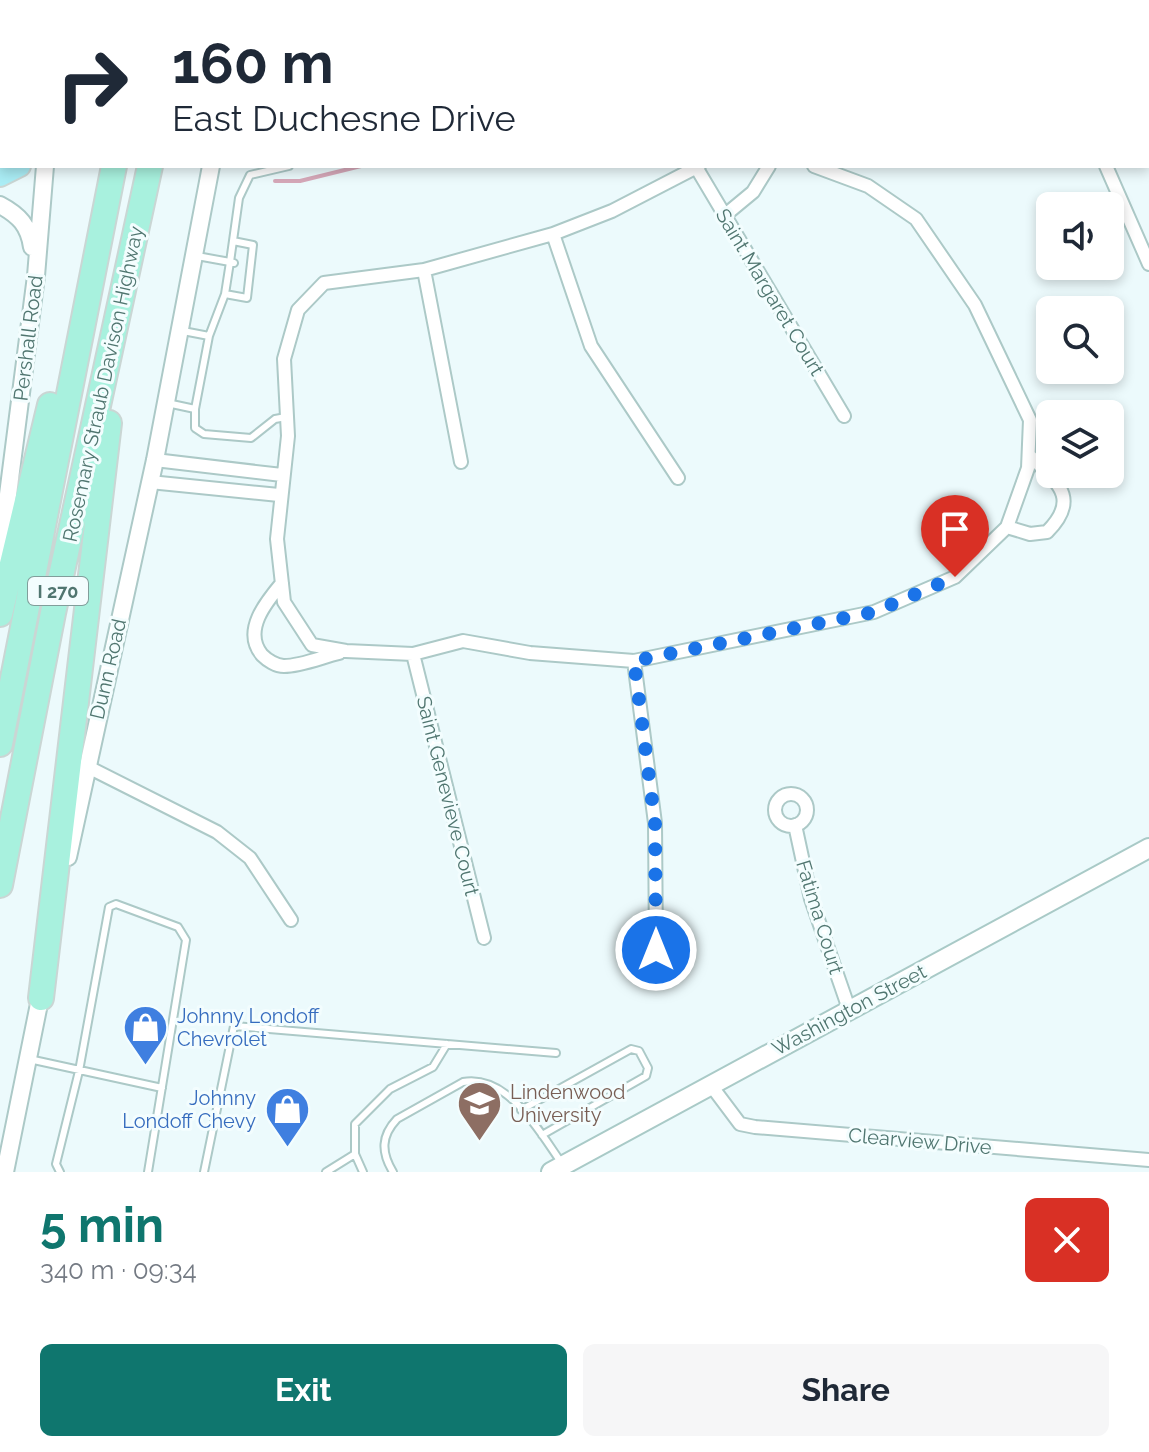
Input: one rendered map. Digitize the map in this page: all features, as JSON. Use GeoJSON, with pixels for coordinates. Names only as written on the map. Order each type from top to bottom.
{"type":"FeatureCollection","features":[{"type":"Feature","properties":{"kind":"highway","name":"Rosemary Straub Davison Highway"},"geometry":{"type":"LineString","coordinates":[[0,744],[114,168]]}},
{"type":"Feature","properties":{"kind":"highway","name":"Rosemary Straub Davison Highway"},"geometry":{"type":"LineString","coordinates":[[0,885],[53,613],[150,168]]}},
{"type":"Feature","properties":{"kind":"highway"},"geometry":{"type":"LineString","coordinates":[[41,998],[123,297]]}},
{"type":"Feature","properties":{"kind":"highway"},"geometry":{"type":"LineString","coordinates":[[0,614],[61,356],[81,326]]}},
{"type":"Feature","properties":{"kind":"main road","name":"Washington Street"},"geometry":{"type":"LineString","coordinates":[[557,1168],[1149,848]]}},
{"type":"Feature","properties":{"kind":"street","name":"Pershall Road"},"geometry":{"type":"LineString","coordinates":[[0,557],[36,276],[45,168]]}},
{"type":"Feature","properties":{"kind":"street","name":"Dunn Road"},"geometry":{"type":"LineString","coordinates":[[5,1172],[86,766],[155,460],[211,168]]}},
{"type":"Feature","properties":{"kind":"street"},"geometry":{"type":"LineString","coordinates":[[694,168],[612,211],[553,234],[424,270],[324,283],[298,310],[284,359],[288,416],[277,539],[284,602],[312,645],[346,651],[413,654],[463,641],[530,653],[634,661],[874,612],[955,577],[1007,527],[1028,468],[1030,420],[975,305],[916,219],[868,186],[819,168]]}},
{"type":"Feature","properties":{"kind":"street","name":"Saint Margaret Court"},"geometry":{"type":"LineString","coordinates":[[699,168],[724,216],[844,416]]}},
{"type":"Feature","properties":{"kind":"street"},"geometry":{"type":"LineString","coordinates":[[724,216],[753,192],[768,168]]}},
{"type":"Feature","properties":{"kind":"street"},"geometry":{"type":"LineString","coordinates":[[1107,168],[1149,264]]}},
{"type":"Feature","properties":{"kind":"street"},"geometry":{"type":"LineString","coordinates":[[0,205],[13,212],[29,230],[36,276]]}},
{"type":"Feature","properties":{"kind":"street"},"geometry":{"type":"LineString","coordinates":[[1136,235],[1149,229]]}},
{"type":"Feature","properties":{"kind":"street"},"geometry":{"type":"LineString","coordinates":[[553,234],[591,346],[678,478]]}},
{"type":"Feature","properties":{"kind":"street"},"geometry":{"type":"LineString","coordinates":[[424,270],[461,462]]}},
{"type":"Feature","properties":{"kind":"street"},"geometry":{"type":"LineString","coordinates":[[1007,527],[1030,534],[1047,532],[1064,508],[1065,497],[1059,485],[1029,455]]}},
{"type":"Feature","properties":{"kind":"street"},"geometry":{"type":"LineString","coordinates":[[155,460],[282,475]]}},
{"type":"Feature","properties":{"kind":"street"},"geometry":{"type":"LineString","coordinates":[[150,482],[279,495]]}},
{"type":"Feature","properties":{"kind":"street"},"geometry":{"type":"LineString","coordinates":[[282,583],[264,604],[255,629],[255,646],[265,659],[282,666],[346,651]]}},
{"type":"Feature","properties":{"kind":"street","name":"Saint Genevieve Court"},"geometry":{"type":"LineString","coordinates":[[413,654],[484,938]]}},
{"type":"Feature","properties":{"kind":"street"},"geometry":{"type":"LineString","coordinates":[[634,661],[655,823],[656,950]]}},
{"type":"Feature","properties":{"kind":"street"},"geometry":{"type":"LineString","coordinates":[[86,766],[217,832],[250,858],[291,920]]}},
{"type":"Feature","properties":{"kind":"street","name":"Fatima Court"},"geometry":{"type":"LineString","coordinates":[[795,825],[811,899],[849,1009]]}},
{"type":"Feature","properties":{"kind":"street","name":"Clearview Drive"},"geometry":{"type":"LineString","coordinates":[[710,1084],[740,1124],[755,1127],[1149,1160]]}},
{"type":"Feature","properties":{"kind":"lane"},"geometry":{"type":"LineString","coordinates":[[278,168],[250,175],[239,198],[232,262],[225,294],[209,336],[195,409],[195,428],[204,434],[251,438],[275,419],[288,416]]}},
{"type":"Feature","properties":{"kind":"lane"},"geometry":{"type":"LineString","coordinates":[[225,294],[247,298],[253,245],[233,241]]}},
{"type":"Feature","properties":{"kind":"lane"},"geometry":{"type":"LineString","coordinates":[[194,255],[232,262]]}},
{"type":"Feature","properties":{"kind":"lane"},"geometry":{"type":"LineString","coordinates":[[179,330],[209,336]]}},
{"type":"Feature","properties":{"kind":"lane"},"geometry":{"type":"LineString","coordinates":[[166,403],[195,409]]}},
{"type":"Feature","properties":{"kind":"lane"},"geometry":{"type":"LineString","coordinates":[[60,1172],[56,1164],[79,1071],[109,907],[116,904],[178,927],[186,940],[148,1172]]}},
{"type":"Feature","properties":{"kind":"lane"},"geometry":{"type":"LineString","coordinates":[[204,1172],[234,1026],[556,1053]]}},
{"type":"Feature","properties":{"kind":"lane"},"geometry":{"type":"LineString","coordinates":[[363,1172],[355,1154],[355,1124],[390,1089],[433,1067],[447,1044]]}},
{"type":"Feature","properties":{"kind":"lane"},"geometry":{"type":"LineString","coordinates":[[521,1110],[631,1049],[639,1051],[648,1068],[646,1076],[542,1135]]}},
{"type":"Feature","properties":{"kind":"lane"},"geometry":{"type":"LineString","coordinates":[[29,1059],[162,1088]]}},
{"type":"Feature","properties":{"kind":"lane"},"geometry":{"type":"LineString","coordinates":[[393,1172],[383,1150],[389,1127],[397,1119],[463,1082],[473,1080],[493,1085],[521,1110],[542,1135],[557,1168]]}},
{"type":"Feature","properties":{"kind":"lane"},"geometry":{"type":"LineString","coordinates":[[326,1172],[355,1154]]}},
{"type":"Feature","properties":{"kind":"waterway"},"geometry":{"type":"LineString","coordinates":[[275,181],[300,181],[353,168]]}},
{"type":"Feature","properties":{"kind":"place","name":"Johnny Londoff Chevrolet"},"geometry":{"type":"Point","coordinates":[146,1067]}},
{"type":"Feature","properties":{"kind":"place","name":"Lindenwood University"},"geometry":{"type":"Point","coordinates":[479,1143]}},
{"type":"Feature","properties":{"kind":"place","name":"Johnny Londoff Chevy"},"geometry":{"type":"Point","coordinates":[287,1148]}},
{"type":"Feature","properties":{"kind":"route"},"geometry":{"type":"LineString","coordinates":[[656,950],[655,823],[634,661],[874,612],[955,577]]}}]}
